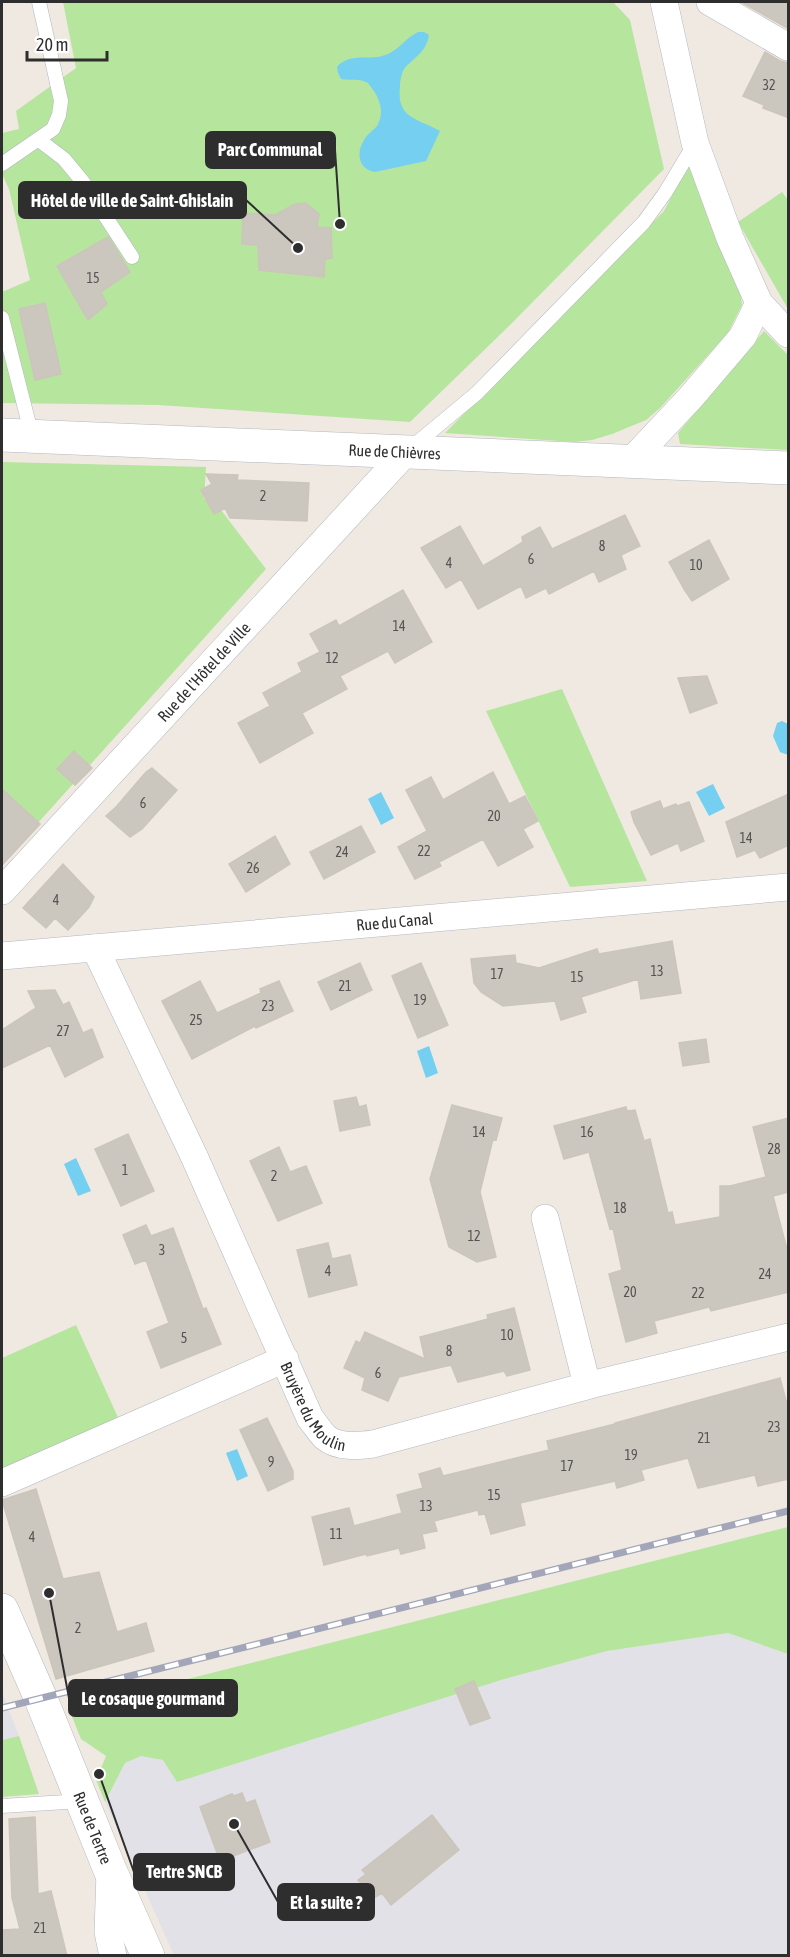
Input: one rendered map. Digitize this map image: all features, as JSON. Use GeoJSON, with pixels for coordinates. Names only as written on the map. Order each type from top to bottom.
{"type":"FeatureCollection","features":[{"type":"Feature","properties":{"kind":"main road","name":"Rue de Chièvres"},"geometry":{"type":"LineString","coordinates":[[17,436],[789,468]]}},
{"type":"Feature","properties":{"kind":"main road","name":"Rue de Tertre"},"geometry":{"type":"LineString","coordinates":[[2,1610],[148,1956]]}},
{"type":"Feature","properties":{"kind":"street"},"geometry":{"type":"LineString","coordinates":[[664,2],[695,143],[730,238],[759,303],[789,334]]}},
{"type":"Feature","properties":{"kind":"street"},"geometry":{"type":"LineString","coordinates":[[710,2],[789,47]]}},
{"type":"Feature","properties":{"kind":"street"},"geometry":{"type":"LineString","coordinates":[[631,461],[692,396],[743,336],[759,303]]}},
{"type":"Feature","properties":{"kind":"street","name":"Rue de l'Hôtel de Ville"},"geometry":{"type":"LineString","coordinates":[[2,891],[407,452]]}},
{"type":"Feature","properties":{"kind":"street","name":"Rue du Canal"},"geometry":{"type":"LineString","coordinates":[[2,956],[789,887]]}},
{"type":"Feature","properties":{"kind":"street","name":"Bruyère du Moulin"},"geometry":{"type":"LineString","coordinates":[[96,948],[194,1156],[310,1418],[326,1437],[335,1443],[359,1446],[373,1444],[587,1385],[789,1337]]}},
{"type":"Feature","properties":{"kind":"street"},"geometry":{"type":"LineString","coordinates":[[545,1218],[587,1385]]}},
{"type":"Feature","properties":{"kind":"street"},"geometry":{"type":"LineString","coordinates":[[2,1483],[285,1359]]}},
{"type":"Feature","properties":{"kind":"street"},"geometry":{"type":"LineString","coordinates":[[110,1870],[108,1932],[113,1956]]}},
{"type":"Feature","properties":{"kind":"lane"},"geometry":{"type":"LineString","coordinates":[[2,164],[53,129],[59,115],[62,101],[39,2]]}},
{"type":"Feature","properties":{"kind":"lane"},"geometry":{"type":"LineString","coordinates":[[39,140],[64,159],[83,182],[132,257]]}},
{"type":"Feature","properties":{"kind":"lane"},"geometry":{"type":"LineString","coordinates":[[407,452],[477,393],[644,222],[665,193],[695,143]]}},
{"type":"Feature","properties":{"kind":"lane"},"geometry":{"type":"LineString","coordinates":[[2,318],[17,436]]}},
{"type":"Feature","properties":{"kind":"lane"},"geometry":{"type":"LineString","coordinates":[[2,1806],[82,1801]]}},
{"type":"Feature","properties":{"kind":"shaded area"},"geometry":{"type":"Polygon","coordinates":[[[728,1633],[788,1654],[788,1955],[174,1955],[105,1802],[125,1763],[141,1755],[163,1760],[501,1680],[607,1651],[728,1633]]]}},
{"type":"Feature","properties":{"kind":"shaded area"},"geometry":{"type":"Polygon","coordinates":[[[2,1692],[19,1736],[2,1740],[2,1692]]]}},
{"type":"Feature","properties":{"kind":"green space"},"geometry":{"type":"Polygon","coordinates":[[[63,2],[613,2],[630,20],[664,169],[510,325],[410,422],[158,405],[2,403],[2,292],[30,280],[9,189],[2,174],[2,133],[19,129],[16,111],[76,68],[63,2]]]}},
{"type":"Feature","properties":{"kind":"green space"},"geometry":{"type":"Polygon","coordinates":[[[689,163],[740,287],[742,305],[728,333],[660,408],[646,420],[612,434],[574,442],[445,433],[664,211],[689,163]]]}},
{"type":"Feature","properties":{"kind":"green space"},"geometry":{"type":"Polygon","coordinates":[[[782,192],[788,200],[788,309],[738,222],[782,192]]]}},
{"type":"Feature","properties":{"kind":"green space"},"geometry":{"type":"Polygon","coordinates":[[[764,331],[788,355],[788,450],[680,444],[678,433],[764,331]]]}},
{"type":"Feature","properties":{"kind":"green space"},"geometry":{"type":"Polygon","coordinates":[[[2,462],[206,467],[204,499],[222,500],[221,510],[266,569],[2,863],[2,462]]]}},
{"type":"Feature","properties":{"kind":"green space"},"geometry":{"type":"Polygon","coordinates":[[[562,689],[647,881],[570,887],[486,711],[562,689]]]}},
{"type":"Feature","properties":{"kind":"green space"},"geometry":{"type":"Polygon","coordinates":[[[76,1325],[121,1424],[2,1475],[2,1358],[76,1325]]]}},
{"type":"Feature","properties":{"kind":"green space"},"geometry":{"type":"Polygon","coordinates":[[[788,1527],[788,1654],[728,1633],[607,1651],[501,1680],[177,1782],[163,1760],[141,1756],[125,1763],[105,1802],[96,1780],[106,1756],[81,1739],[69,1709],[788,1527]]]}},
{"type":"Feature","properties":{"kind":"green space"},"geometry":{"type":"Polygon","coordinates":[[[19,1736],[39,1794],[2,1797],[2,1740],[19,1736]]]}},
{"type":"Feature","properties":{"kind":"water"},"geometry":{"type":"Polygon","coordinates":[[[418,32],[429,35],[422,51],[403,71],[400,80],[400,98],[405,112],[440,131],[426,161],[375,172],[365,168],[359,155],[365,138],[379,122],[380,104],[368,83],[341,79],[337,67],[352,58],[387,54],[418,32]]]}},
{"type":"Feature","properties":{"kind":"water"},"geometry":{"type":"Polygon","coordinates":[[[782,721],[788,724],[788,755],[780,752],[773,736],[777,723],[782,721]]]}},
{"type":"Feature","properties":{"kind":"water"},"geometry":{"type":"Polygon","coordinates":[[[713,784],[725,808],[709,816],[696,792],[713,784]]]}},
{"type":"Feature","properties":{"kind":"water"},"geometry":{"type":"Polygon","coordinates":[[[381,792],[394,818],[381,825],[368,799],[381,792]]]}},
{"type":"Feature","properties":{"kind":"water"},"geometry":{"type":"Polygon","coordinates":[[[429,1046],[438,1073],[426,1078],[417,1051],[429,1046]]]}},
{"type":"Feature","properties":{"kind":"water"},"geometry":{"type":"Polygon","coordinates":[[[76,1158],[91,1191],[78,1196],[64,1164],[76,1158]]]}},
{"type":"Feature","properties":{"kind":"water"},"geometry":{"type":"Polygon","coordinates":[[[237,1449],[248,1476],[237,1481],[226,1453],[237,1449]]]}},
{"type":"Feature","properties":{"kind":"building"},"geometry":{"type":"Polygon","coordinates":[[[741,2],[789,2],[789,29],[741,2]]]}},
{"type":"Feature","properties":{"kind":"building"},"geometry":{"type":"Polygon","coordinates":[[[765,52],[780,61],[789,63],[789,118],[763,108],[764,105],[743,96],[765,52]]]}},
{"type":"Feature","properties":{"kind":"building"},"geometry":{"type":"Polygon","coordinates":[[[306,203],[319,214],[317,227],[331,228],[332,258],[325,259],[324,277],[259,270],[258,245],[242,244],[243,213],[275,215],[295,204],[306,203]]]}},
{"type":"Feature","properties":{"kind":"building"},"geometry":{"type":"Polygon","coordinates":[[[108,237],[130,272],[101,292],[107,304],[88,320],[57,266],[108,237]]]}},
{"type":"Feature","properties":{"kind":"building"},"geometry":{"type":"Polygon","coordinates":[[[45,303],[61,374],[35,380],[19,309],[45,303]]]}},
{"type":"Feature","properties":{"kind":"building"},"geometry":{"type":"Polygon","coordinates":[[[206,474],[238,475],[237,480],[309,483],[307,521],[230,518],[225,508],[214,514],[201,490],[212,484],[206,474]]]}},
{"type":"Feature","properties":{"kind":"building"},"geometry":{"type":"Polygon","coordinates":[[[625,515],[640,546],[621,555],[626,569],[599,582],[594,571],[549,594],[546,588],[526,598],[521,586],[478,609],[461,579],[446,588],[421,548],[460,526],[483,566],[523,542],[522,537],[540,527],[552,549],[625,515]]]}},
{"type":"Feature","properties":{"kind":"building"},"geometry":{"type":"Polygon","coordinates":[[[709,540],[729,579],[692,601],[669,562],[709,540]]]}},
{"type":"Feature","properties":{"kind":"building"},"geometry":{"type":"Polygon","coordinates":[[[403,590],[432,642],[395,663],[388,651],[340,676],[347,689],[302,713],[313,733],[260,763],[238,723],[270,706],[263,693],[302,672],[298,663],[320,652],[310,634],[336,620],[339,626],[403,590]]]}},
{"type":"Feature","properties":{"kind":"building"},"geometry":{"type":"Polygon","coordinates":[[[707,676],[717,703],[690,713],[678,678],[707,676]]]}},
{"type":"Feature","properties":{"kind":"building"},"geometry":{"type":"Polygon","coordinates":[[[74,751],[92,768],[75,785],[57,769],[74,751]]]}},
{"type":"Feature","properties":{"kind":"building"},"geometry":{"type":"Polygon","coordinates":[[[152,768],[177,790],[142,829],[130,837],[106,816],[152,768]]]}},
{"type":"Feature","properties":{"kind":"building"},"geometry":{"type":"Polygon","coordinates":[[[493,772],[509,804],[525,796],[538,821],[523,829],[533,847],[498,866],[483,839],[439,862],[441,866],[415,879],[398,847],[427,831],[406,790],[431,777],[443,800],[493,772]]]}},
{"type":"Feature","properties":{"kind":"building"},"geometry":{"type":"Polygon","coordinates":[[[2,789],[40,824],[2,865],[2,789]]]}},
{"type":"Feature","properties":{"kind":"building"},"geometry":{"type":"Polygon","coordinates":[[[789,794],[789,845],[760,858],[755,850],[737,857],[726,822],[789,794]]]}},
{"type":"Feature","properties":{"kind":"building"},"geometry":{"type":"Polygon","coordinates":[[[660,801],[663,809],[689,802],[704,841],[681,851],[678,843],[651,855],[631,812],[660,801]]]}},
{"type":"Feature","properties":{"kind":"building"},"geometry":{"type":"Polygon","coordinates":[[[361,826],[375,852],[324,879],[310,852],[361,826]]]}},
{"type":"Feature","properties":{"kind":"building"},"geometry":{"type":"Polygon","coordinates":[[[275,836],[290,864],[246,892],[229,864],[275,836]]]}},
{"type":"Feature","properties":{"kind":"building"},"geometry":{"type":"Polygon","coordinates":[[[63,864],[94,897],[89,907],[68,930],[55,918],[46,928],[23,908],[63,864]]]}},
{"type":"Feature","properties":{"kind":"building"},"geometry":{"type":"Polygon","coordinates":[[[672,941],[681,993],[641,999],[638,979],[581,997],[586,1012],[561,1020],[555,1001],[503,1006],[481,992],[474,983],[471,959],[515,955],[516,963],[539,968],[597,949],[599,954],[672,941]]]}},
{"type":"Feature","properties":{"kind":"building"},"geometry":{"type":"Polygon","coordinates":[[[360,963],[372,990],[331,1010],[318,982],[360,963]]]}},
{"type":"Feature","properties":{"kind":"building"},"geometry":{"type":"Polygon","coordinates":[[[421,963],[448,1025],[418,1038],[392,976],[421,963]]]}},
{"type":"Feature","properties":{"kind":"building"},"geometry":{"type":"Polygon","coordinates":[[[200,981],[217,1013],[261,993],[260,989],[279,981],[293,1011],[256,1028],[255,1026],[192,1059],[162,1001],[200,981]]]}},
{"type":"Feature","properties":{"kind":"building"},"geometry":{"type":"Polygon","coordinates":[[[55,990],[63,1005],[69,1002],[83,1033],[92,1029],[103,1057],[65,1077],[50,1045],[2,1068],[2,1030],[36,1008],[28,991],[55,990]]]}},
{"type":"Feature","properties":{"kind":"building"},"geometry":{"type":"Polygon","coordinates":[[[706,1039],[709,1062],[683,1066],[679,1043],[706,1039]]]}},
{"type":"Feature","properties":{"kind":"building"},"geometry":{"type":"Polygon","coordinates":[[[356,1097],[359,1107],[366,1105],[370,1125],[340,1131],[334,1101],[356,1097]]]}},
{"type":"Feature","properties":{"kind":"building"},"geometry":{"type":"Polygon","coordinates":[[[452,1105],[502,1118],[496,1140],[493,1139],[480,1192],[496,1257],[477,1262],[449,1247],[430,1179],[452,1105]]]}},
{"type":"Feature","properties":{"kind":"building"},"geometry":{"type":"Polygon","coordinates":[[[626,1107],[627,1111],[635,1110],[644,1141],[650,1139],[668,1213],[672,1212],[675,1225],[720,1217],[720,1186],[730,1186],[766,1177],[753,1127],[789,1118],[789,1192],[773,1196],[789,1257],[789,1292],[711,1311],[709,1307],[654,1321],[657,1333],[626,1342],[609,1274],[622,1270],[613,1228],[610,1229],[589,1152],[564,1159],[554,1126],[626,1107]]]}},
{"type":"Feature","properties":{"kind":"building"},"geometry":{"type":"Polygon","coordinates":[[[128,1134],[154,1191],[121,1206],[95,1149],[128,1134]]]}},
{"type":"Feature","properties":{"kind":"building"},"geometry":{"type":"Polygon","coordinates":[[[279,1147],[290,1172],[306,1166],[322,1203],[278,1221],[250,1161],[279,1147]]]}},
{"type":"Feature","properties":{"kind":"building"},"geometry":{"type":"Polygon","coordinates":[[[146,1225],[151,1236],[173,1228],[203,1309],[206,1308],[221,1344],[161,1368],[147,1332],[169,1323],[146,1260],[135,1264],[123,1235],[146,1225]]]}},
{"type":"Feature","properties":{"kind":"building"},"geometry":{"type":"Polygon","coordinates":[[[328,1243],[332,1259],[350,1255],[357,1285],[309,1297],[297,1250],[328,1243]]]}},
{"type":"Feature","properties":{"kind":"building"},"geometry":{"type":"Polygon","coordinates":[[[514,1308],[530,1370],[507,1376],[504,1371],[458,1382],[451,1365],[399,1377],[388,1401],[362,1390],[365,1378],[344,1368],[356,1341],[360,1343],[365,1332],[425,1359],[420,1337],[488,1319],[487,1315],[514,1308]]]}},
{"type":"Feature","properties":{"kind":"building"},"geometry":{"type":"Polygon","coordinates":[[[780,1378],[789,1412],[789,1479],[758,1486],[755,1475],[698,1488],[688,1458],[641,1470],[644,1480],[617,1488],[615,1481],[520,1503],[525,1525],[491,1534],[485,1514],[479,1515],[478,1510],[434,1521],[437,1531],[422,1534],[425,1548],[401,1554],[399,1548],[324,1565],[312,1517],[349,1508],[354,1526],[402,1513],[397,1495],[423,1488],[419,1474],[440,1468],[443,1476],[549,1450],[547,1441],[780,1378]]]}},
{"type":"Feature","properties":{"kind":"building"},"geometry":{"type":"Polygon","coordinates":[[[267,1418],[293,1471],[293,1479],[268,1491],[240,1430],[267,1418]]]}},
{"type":"Feature","properties":{"kind":"building"},"geometry":{"type":"Polygon","coordinates":[[[36,1489],[63,1579],[99,1572],[117,1632],[146,1623],[154,1651],[56,1679],[2,1500],[36,1489]]]}},
{"type":"Feature","properties":{"kind":"building"},"geometry":{"type":"Polygon","coordinates":[[[474,1681],[490,1718],[470,1725],[455,1689],[474,1681]]]}},
{"type":"Feature","properties":{"kind":"building"},"geometry":{"type":"Polygon","coordinates":[[[242,1793],[246,1803],[255,1800],[270,1842],[220,1861],[200,1807],[232,1794],[234,1796],[242,1793]]]}},
{"type":"Feature","properties":{"kind":"building"},"geometry":{"type":"Polygon","coordinates":[[[432,1815],[459,1850],[391,1905],[382,1893],[374,1898],[358,1880],[366,1874],[362,1870],[432,1815]]]}},
{"type":"Feature","properties":{"kind":"building"},"geometry":{"type":"Polygon","coordinates":[[[35,1817],[38,1894],[51,1891],[67,1956],[2,1956],[2,1930],[20,1929],[12,1898],[9,1819],[35,1817]]]}},
{"type":"Feature","properties":{"kind":"railway"},"geometry":{"type":"LineString","coordinates":[[2,1708],[788,1511]]}},
{"type":"Feature","properties":{"kind":"place","name":"Parc Communal"},"geometry":{"type":"Point","coordinates":[340,224]}},
{"type":"Feature","properties":{"kind":"place","name":"Hôtel de ville de Saint-Ghislain"},"geometry":{"type":"Point","coordinates":[298,248]}},
{"type":"Feature","properties":{"kind":"place","name":"Le cosaque gourmand"},"geometry":{"type":"Point","coordinates":[49,1593]}},
{"type":"Feature","properties":{"kind":"place","name":"Tertre SNCB"},"geometry":{"type":"Point","coordinates":[99,1774]}},
{"type":"Feature","properties":{"kind":"place","name":"Et la suite ?"},"geometry":{"type":"Point","coordinates":[234,1824]}}]}
